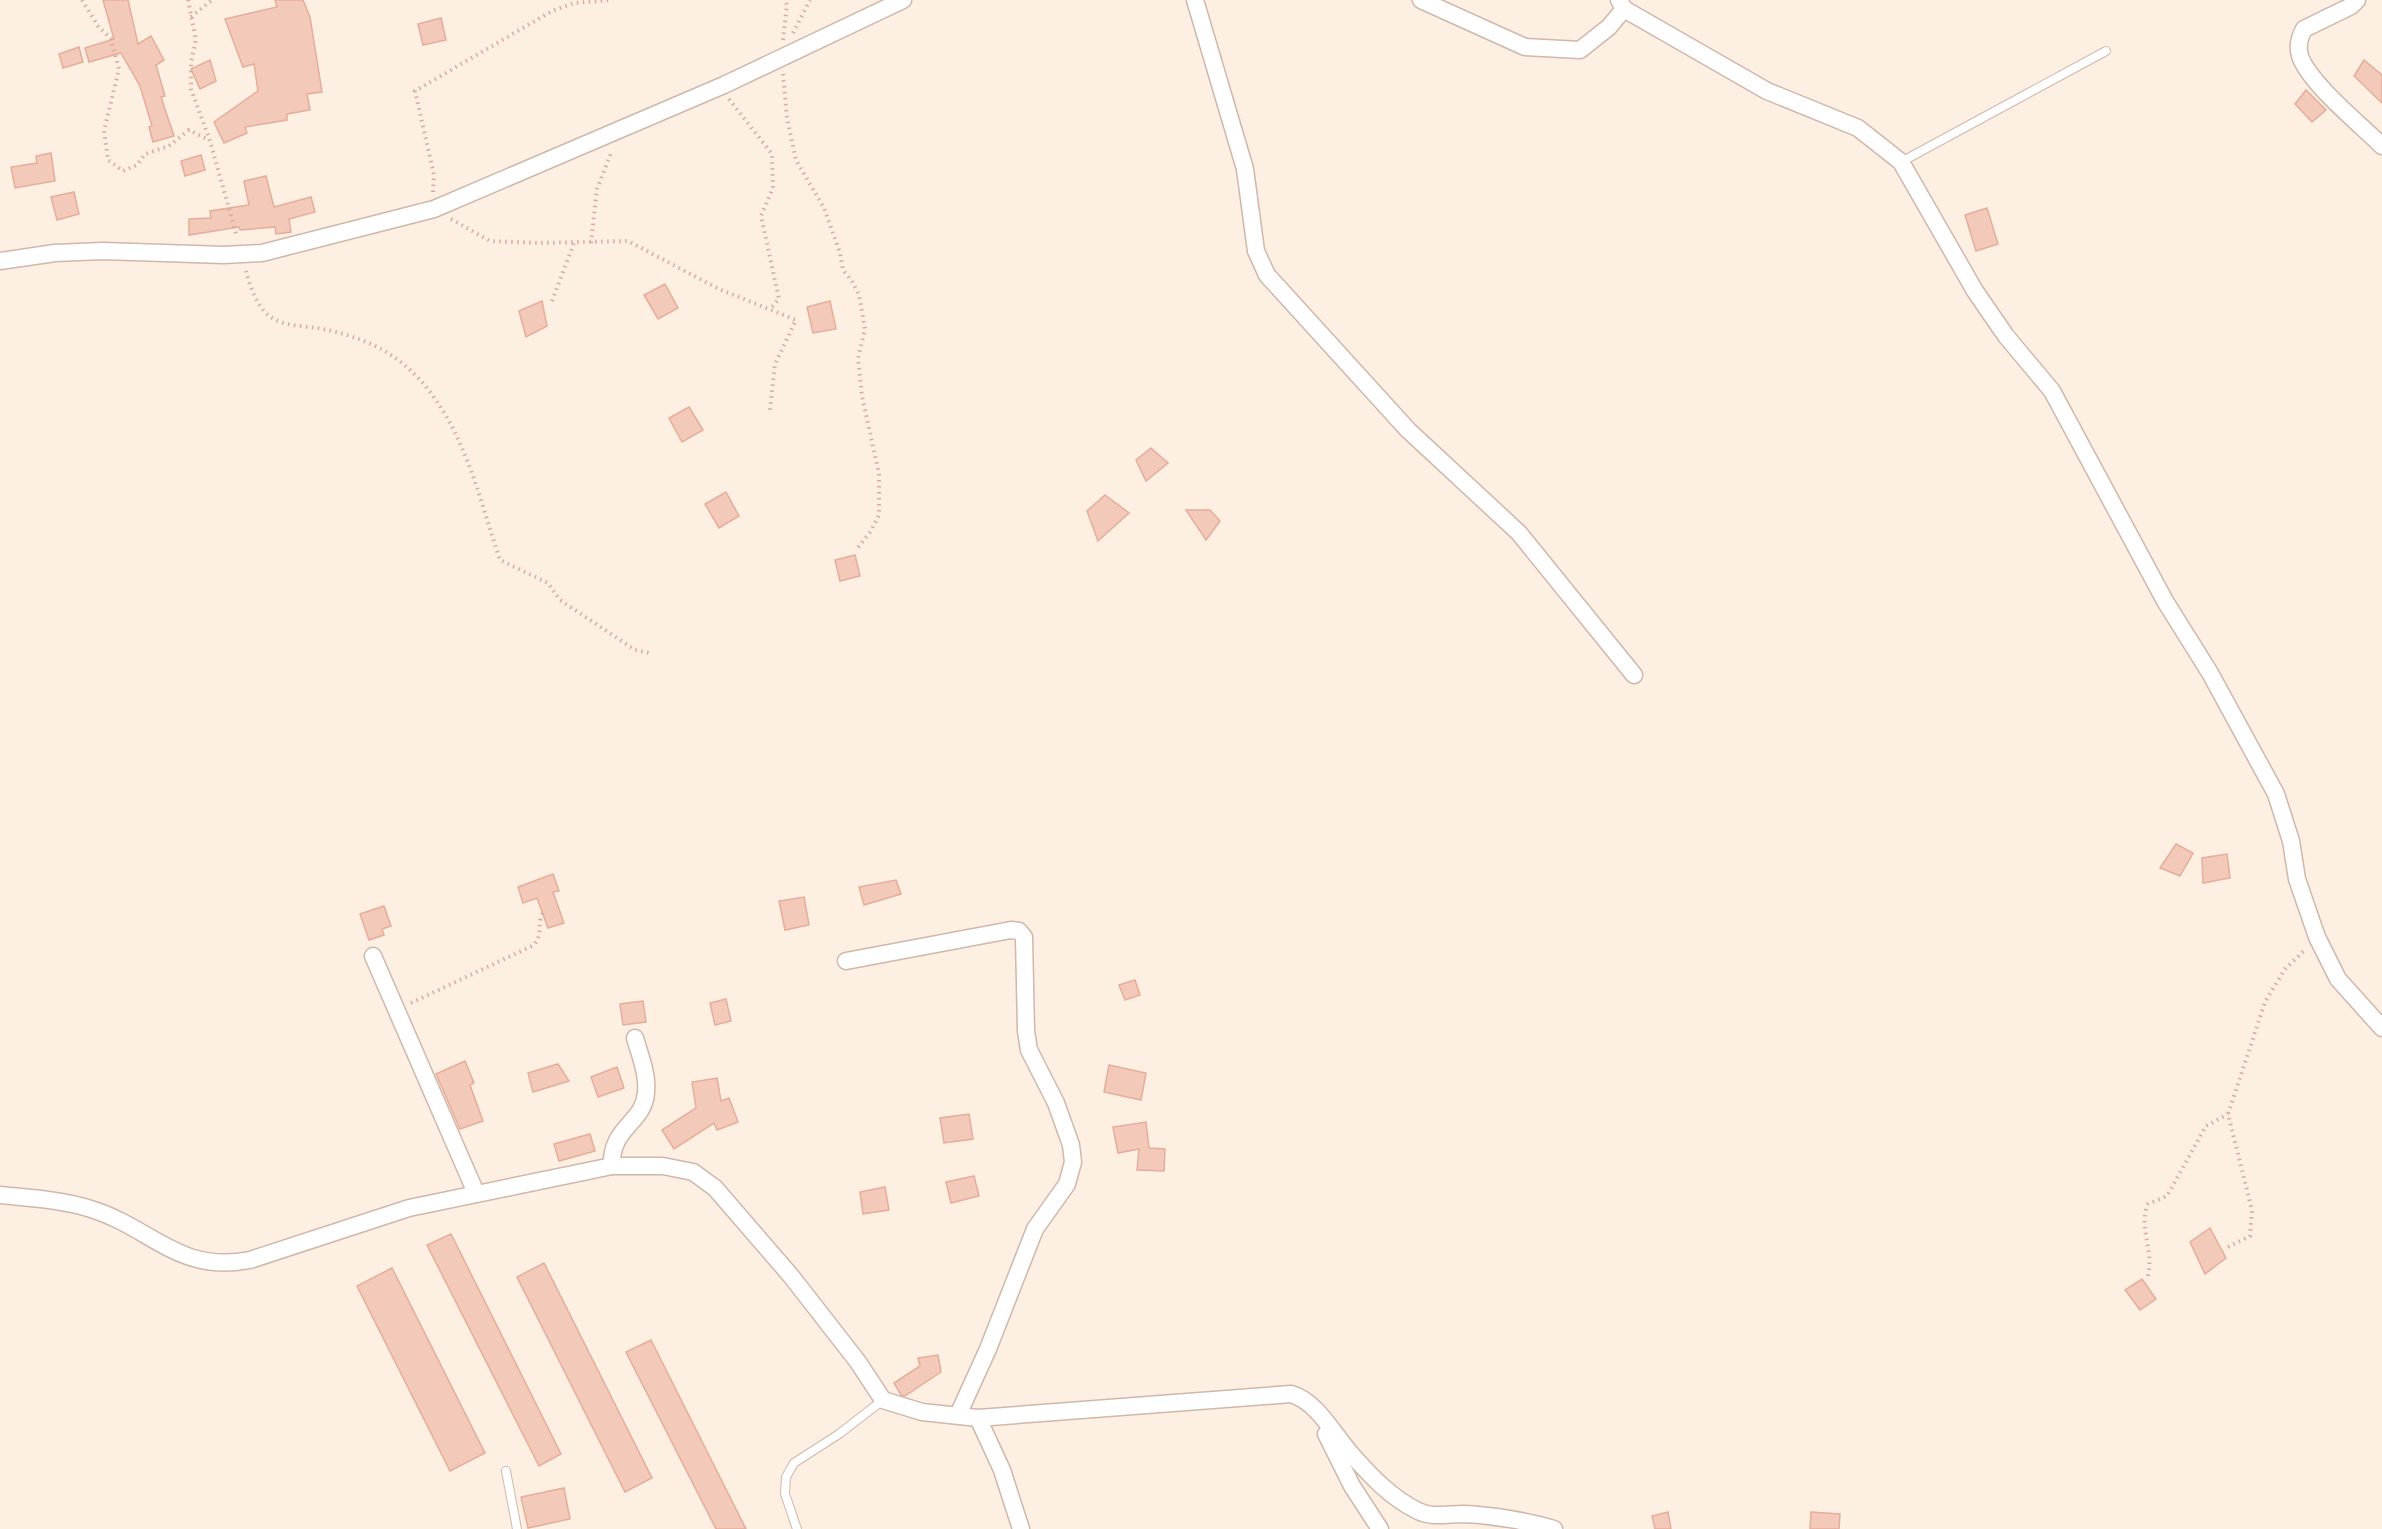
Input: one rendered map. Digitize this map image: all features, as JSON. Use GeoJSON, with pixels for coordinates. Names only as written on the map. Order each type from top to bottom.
{"type":"FeatureCollection","features":[{"type":"Feature","properties":{"kind":"street"},"geometry":{"type":"LineString","coordinates":[[0,261],[55,253],[103,251],[243,255],[314,241],[434,209],[719,87],[903,0]]}},
{"type":"Feature","properties":{"kind":"street"},"geometry":{"type":"LineString","coordinates":[[1195,0],[1245,169],[1256,250],[1267,275],[1408,430],[1519,533],[1634,675]]}},
{"type":"Feature","properties":{"kind":"street"},"geometry":{"type":"LineString","coordinates":[[1421,0],[1525,47],[1580,50],[1609,27],[1621,5],[1767,90],[1858,128],[1901,162],[1974,291],[2006,336],[2052,391],[2165,601],[2210,673],[2276,794],[2291,841],[2297,879],[2317,937],[2338,979],[2382,1028]]}},
{"type":"Feature","properties":{"kind":"street"},"geometry":{"type":"LineString","coordinates":[[2357,0],[2351,6],[2304,29],[2300,36],[2299,54],[2310,74],[2382,146]]}},
{"type":"Feature","properties":{"kind":"street"},"geometry":{"type":"LineString","coordinates":[[846,961],[1011,930],[1018,931],[1024,937],[1026,1031],[1029,1050],[1065,1126],[1073,1162],[1067,1184],[1035,1228],[988,1349],[958,1415]]}},
{"type":"Feature","properties":{"kind":"street"},"geometry":{"type":"LineString","coordinates":[[373,956],[476,1193]]}},
{"type":"Feature","properties":{"kind":"street"},"geometry":{"type":"LineString","coordinates":[[612,1166],[613,1145],[640,1110],[646,1095],[646,1077],[635,1038]]}},
{"type":"Feature","properties":{"kind":"street"},"geometry":{"type":"LineString","coordinates":[[0,1195],[90,1208],[119,1220],[180,1254],[214,1264],[228,1264],[250,1260],[409,1208],[612,1166],[663,1166],[693,1173],[715,1188],[791,1276],[858,1362],[883,1400],[922,1412],[978,1418],[1280,1393],[1300,1397],[1312,1406],[1353,1457],[1388,1492],[1420,1512],[1442,1515],[1463,1514],[1538,1524],[1554,1529]]}},
{"type":"Feature","properties":{"kind":"street"},"geometry":{"type":"LineString","coordinates":[[1312,1406],[1352,1486],[1380,1529]]}},
{"type":"Feature","properties":{"kind":"street"},"geometry":{"type":"LineString","coordinates":[[978,1418],[1002,1470],[1021,1529]]}},
{"type":"Feature","properties":{"kind":"lane"},"geometry":{"type":"LineString","coordinates":[[1901,162],[2106,51]]}},
{"type":"Feature","properties":{"kind":"lane"},"geometry":{"type":"LineString","coordinates":[[797,1529],[785,1494],[786,1477],[794,1463],[839,1434],[883,1400]]}},
{"type":"Feature","properties":{"kind":"lane"},"geometry":{"type":"LineString","coordinates":[[506,1471],[517,1529]]}},
{"type":"Feature","properties":{"kind":"path"},"geometry":{"type":"LineString","coordinates":[[82,0],[98,26],[111,39],[119,69],[104,131],[108,160],[123,171],[137,165],[145,154],[170,146],[189,130],[210,141]]}},
{"type":"Feature","properties":{"kind":"path"},"geometry":{"type":"LineString","coordinates":[[188,0],[196,40],[191,62],[191,89],[210,141],[243,255],[249,285],[268,315],[292,325],[344,334],[382,347],[427,388],[450,424],[477,480],[500,560],[548,584],[560,600],[634,650],[649,653]]}},
{"type":"Feature","properties":{"kind":"path"},"geometry":{"type":"LineString","coordinates":[[191,17],[212,0]]}},
{"type":"Feature","properties":{"kind":"path"},"geometry":{"type":"LineString","coordinates":[[611,0],[574,3],[552,11],[416,91],[434,175],[434,209],[490,241],[574,243],[628,241],[719,289],[796,320],[775,364],[770,410]]}},
{"type":"Feature","properties":{"kind":"path"},"geometry":{"type":"LineString","coordinates":[[785,0],[787,5],[780,58],[787,118],[796,160],[824,208],[840,253],[843,270],[852,280],[858,295],[865,329],[858,358],[862,396],[879,474],[879,515],[871,531],[856,550]]}},
{"type":"Feature","properties":{"kind":"path"},"geometry":{"type":"LineString","coordinates":[[780,58],[810,0]]}},
{"type":"Feature","properties":{"kind":"path"},"geometry":{"type":"LineString","coordinates":[[719,87],[772,154],[772,188],[761,216],[779,299],[770,309]]}},
{"type":"Feature","properties":{"kind":"path"},"geometry":{"type":"LineString","coordinates":[[591,243],[597,189],[623,127]]}},
{"type":"Feature","properties":{"kind":"path"},"geometry":{"type":"LineString","coordinates":[[552,302],[574,243]]}},
{"type":"Feature","properties":{"kind":"path"},"geometry":{"type":"LineString","coordinates":[[396,1010],[534,945],[541,937],[540,918],[543,913]]}},
{"type":"Feature","properties":{"kind":"path"},"geometry":{"type":"LineString","coordinates":[[2228,1246],[2250,1236],[2252,1210],[2228,1114],[2265,1002],[2285,969],[2317,937]]}},
{"type":"Feature","properties":{"kind":"path"},"geometry":{"type":"LineString","coordinates":[[2148,1276],[2152,1259],[2143,1216],[2148,1204],[2167,1196],[2206,1126],[2228,1114]]}},
{"type":"Feature","properties":{"kind":"building"},"geometry":{"type":"Polygon","coordinates":[[[103,0],[128,0],[138,44],[151,36],[164,60],[156,65],[165,96],[161,97],[174,136],[153,142],[149,127],[152,126],[140,86],[121,53],[89,62],[85,48],[114,39],[103,0]]]}},
{"type":"Feature","properties":{"kind":"building"},"geometry":{"type":"Polygon","coordinates":[[[275,0],[303,0],[310,17],[322,92],[307,94],[310,110],[287,114],[287,120],[245,127],[247,133],[224,143],[214,122],[258,91],[254,64],[243,67],[225,19],[277,7],[275,0]]]}},
{"type":"Feature","properties":{"kind":"building"},"geometry":{"type":"Polygon","coordinates":[[[441,18],[446,40],[423,45],[418,24],[441,18]]]}},
{"type":"Feature","properties":{"kind":"building"},"geometry":{"type":"Polygon","coordinates":[[[79,47],[83,62],[63,68],[59,54],[79,47]]]}},
{"type":"Feature","properties":{"kind":"building"},"geometry":{"type":"Polygon","coordinates":[[[210,60],[216,81],[200,89],[191,69],[210,60]]]}},
{"type":"Feature","properties":{"kind":"building"},"geometry":{"type":"Polygon","coordinates":[[[2364,60],[2382,75],[2382,103],[2354,76],[2364,60]]]}},
{"type":"Feature","properties":{"kind":"building"},"geometry":{"type":"Polygon","coordinates":[[[2306,90],[2326,110],[2312,122],[2295,104],[2306,90]]]}},
{"type":"Feature","properties":{"kind":"building"},"geometry":{"type":"Polygon","coordinates":[[[51,153],[55,181],[15,188],[11,167],[37,163],[36,156],[51,153]]]}},
{"type":"Feature","properties":{"kind":"building"},"geometry":{"type":"Polygon","coordinates":[[[201,155],[205,170],[185,176],[181,161],[201,155]]]}},
{"type":"Feature","properties":{"kind":"building"},"geometry":{"type":"Polygon","coordinates":[[[266,176],[274,207],[311,197],[315,212],[289,219],[291,232],[276,234],[275,227],[240,230],[239,227],[189,235],[189,219],[211,218],[210,211],[249,205],[244,181],[266,176]]]}},
{"type":"Feature","properties":{"kind":"building"},"geometry":{"type":"Polygon","coordinates":[[[74,192],[79,214],[57,220],[51,197],[74,192]]]}},
{"type":"Feature","properties":{"kind":"building"},"geometry":{"type":"Polygon","coordinates":[[[1987,208],[1998,244],[1976,251],[1965,215],[1987,208]]]}},
{"type":"Feature","properties":{"kind":"building"},"geometry":{"type":"Polygon","coordinates":[[[665,284],[678,308],[658,319],[644,295],[665,284]]]}},
{"type":"Feature","properties":{"kind":"building"},"geometry":{"type":"Polygon","coordinates":[[[542,301],[547,326],[526,337],[519,311],[542,301]]]}},
{"type":"Feature","properties":{"kind":"building"},"geometry":{"type":"Polygon","coordinates":[[[830,301],[836,329],[813,333],[807,307],[830,301]]]}},
{"type":"Feature","properties":{"kind":"building"},"geometry":{"type":"Polygon","coordinates":[[[689,407],[703,430],[682,442],[669,418],[689,407]]]}},
{"type":"Feature","properties":{"kind":"building"},"geometry":{"type":"Polygon","coordinates":[[[1151,448],[1168,463],[1146,481],[1136,460],[1151,448]]]}},
{"type":"Feature","properties":{"kind":"building"},"geometry":{"type":"Polygon","coordinates":[[[726,492],[739,516],[719,528],[705,504],[726,492]]]}},
{"type":"Feature","properties":{"kind":"building"},"geometry":{"type":"Polygon","coordinates":[[[1105,495],[1129,513],[1098,541],[1087,511],[1105,495]]]}},
{"type":"Feature","properties":{"kind":"building"},"geometry":{"type":"Polygon","coordinates":[[[1186,510],[1210,510],[1220,521],[1206,540],[1186,510]]]}},
{"type":"Feature","properties":{"kind":"building"},"geometry":{"type":"Polygon","coordinates":[[[855,555],[860,576],[840,581],[835,560],[855,555]]]}},
{"type":"Feature","properties":{"kind":"building"},"geometry":{"type":"Polygon","coordinates":[[[2176,844],[2193,853],[2180,876],[2160,868],[2176,844]]]}},
{"type":"Feature","properties":{"kind":"building"},"geometry":{"type":"Polygon","coordinates":[[[2227,854],[2230,878],[2203,883],[2202,858],[2227,854]]]}},
{"type":"Feature","properties":{"kind":"building"},"geometry":{"type":"Polygon","coordinates":[[[553,874],[559,891],[553,892],[564,923],[548,928],[537,898],[523,903],[518,887],[553,874]]]}},
{"type":"Feature","properties":{"kind":"building"},"geometry":{"type":"Polygon","coordinates":[[[896,880],[901,894],[864,905],[859,887],[896,880]]]}},
{"type":"Feature","properties":{"kind":"building"},"geometry":{"type":"Polygon","coordinates":[[[804,897],[809,925],[785,930],[779,901],[804,897]]]}},
{"type":"Feature","properties":{"kind":"building"},"geometry":{"type":"Polygon","coordinates":[[[384,906],[391,926],[382,929],[384,935],[369,940],[360,914],[384,906]]]}},
{"type":"Feature","properties":{"kind":"building"},"geometry":{"type":"Polygon","coordinates":[[[1135,980],[1140,995],[1125,1000],[1119,985],[1135,980]]]}},
{"type":"Feature","properties":{"kind":"building"},"geometry":{"type":"Polygon","coordinates":[[[726,999],[731,1021],[715,1025],[710,1003],[726,999]]]}},
{"type":"Feature","properties":{"kind":"building"},"geometry":{"type":"Polygon","coordinates":[[[643,1001],[646,1022],[623,1025],[620,1004],[643,1001]]]}},
{"type":"Feature","properties":{"kind":"building"},"geometry":{"type":"Polygon","coordinates":[[[465,1061],[474,1083],[470,1085],[483,1121],[460,1129],[436,1074],[465,1061]]]}},
{"type":"Feature","properties":{"kind":"building"},"geometry":{"type":"Polygon","coordinates":[[[558,1064],[569,1081],[533,1092],[528,1073],[558,1064]]]}},
{"type":"Feature","properties":{"kind":"building"},"geometry":{"type":"Polygon","coordinates":[[[1109,1065],[1146,1073],[1141,1100],[1104,1092],[1109,1065]]]}},
{"type":"Feature","properties":{"kind":"building"},"geometry":{"type":"Polygon","coordinates":[[[617,1067],[624,1088],[598,1097],[591,1077],[617,1067]]]}},
{"type":"Feature","properties":{"kind":"building"},"geometry":{"type":"Polygon","coordinates":[[[717,1078],[721,1101],[729,1098],[738,1122],[717,1130],[714,1123],[674,1149],[662,1130],[696,1108],[692,1082],[717,1078]]]}},
{"type":"Feature","properties":{"kind":"building"},"geometry":{"type":"Polygon","coordinates":[[[969,1114],[973,1139],[944,1143],[940,1118],[969,1114]]]}},
{"type":"Feature","properties":{"kind":"building"},"geometry":{"type":"Polygon","coordinates":[[[1146,1122],[1149,1148],[1165,1149],[1164,1171],[1137,1170],[1139,1149],[1118,1153],[1113,1127],[1146,1122]]]}},
{"type":"Feature","properties":{"kind":"building"},"geometry":{"type":"Polygon","coordinates":[[[590,1134],[595,1151],[559,1161],[554,1144],[590,1134]]]}},
{"type":"Feature","properties":{"kind":"building"},"geometry":{"type":"Polygon","coordinates":[[[974,1176],[979,1196],[951,1203],[946,1182],[974,1176]]]}},
{"type":"Feature","properties":{"kind":"building"},"geometry":{"type":"Polygon","coordinates":[[[885,1187],[889,1210],[863,1214],[860,1192],[885,1187]]]}},
{"type":"Feature","properties":{"kind":"building"},"geometry":{"type":"Polygon","coordinates":[[[2210,1228],[2226,1258],[2205,1274],[2190,1242],[2210,1228]]]}},
{"type":"Feature","properties":{"kind":"building"},"geometry":{"type":"Polygon","coordinates":[[[451,1234],[561,1454],[539,1466],[427,1245],[451,1234]]]}},
{"type":"Feature","properties":{"kind":"building"},"geometry":{"type":"Polygon","coordinates":[[[544,1263],[652,1478],[625,1492],[517,1277],[544,1263]]]}},
{"type":"Feature","properties":{"kind":"building"},"geometry":{"type":"Polygon","coordinates":[[[392,1268],[485,1453],[450,1471],[357,1286],[392,1268]]]}},
{"type":"Feature","properties":{"kind":"building"},"geometry":{"type":"Polygon","coordinates":[[[2142,1279],[2156,1299],[2140,1310],[2125,1290],[2142,1279]]]}},
{"type":"Feature","properties":{"kind":"building"},"geometry":{"type":"Polygon","coordinates":[[[651,1340],[746,1529],[716,1529],[626,1352],[651,1340]]]}},
{"type":"Feature","properties":{"kind":"building"},"geometry":{"type":"Polygon","coordinates":[[[938,1355],[941,1372],[905,1396],[901,1395],[894,1383],[920,1366],[918,1358],[938,1355]]]}},
{"type":"Feature","properties":{"kind":"building"},"geometry":{"type":"Polygon","coordinates":[[[564,1488],[570,1519],[528,1528],[521,1497],[564,1488]]]}},
{"type":"Feature","properties":{"kind":"building"},"geometry":{"type":"Polygon","coordinates":[[[1668,1512],[1671,1529],[1655,1529],[1652,1516],[1668,1512]]]}},
{"type":"Feature","properties":{"kind":"building"},"geometry":{"type":"Polygon","coordinates":[[[1811,1512],[1840,1514],[1839,1529],[1810,1529],[1811,1512]]]}}]}
